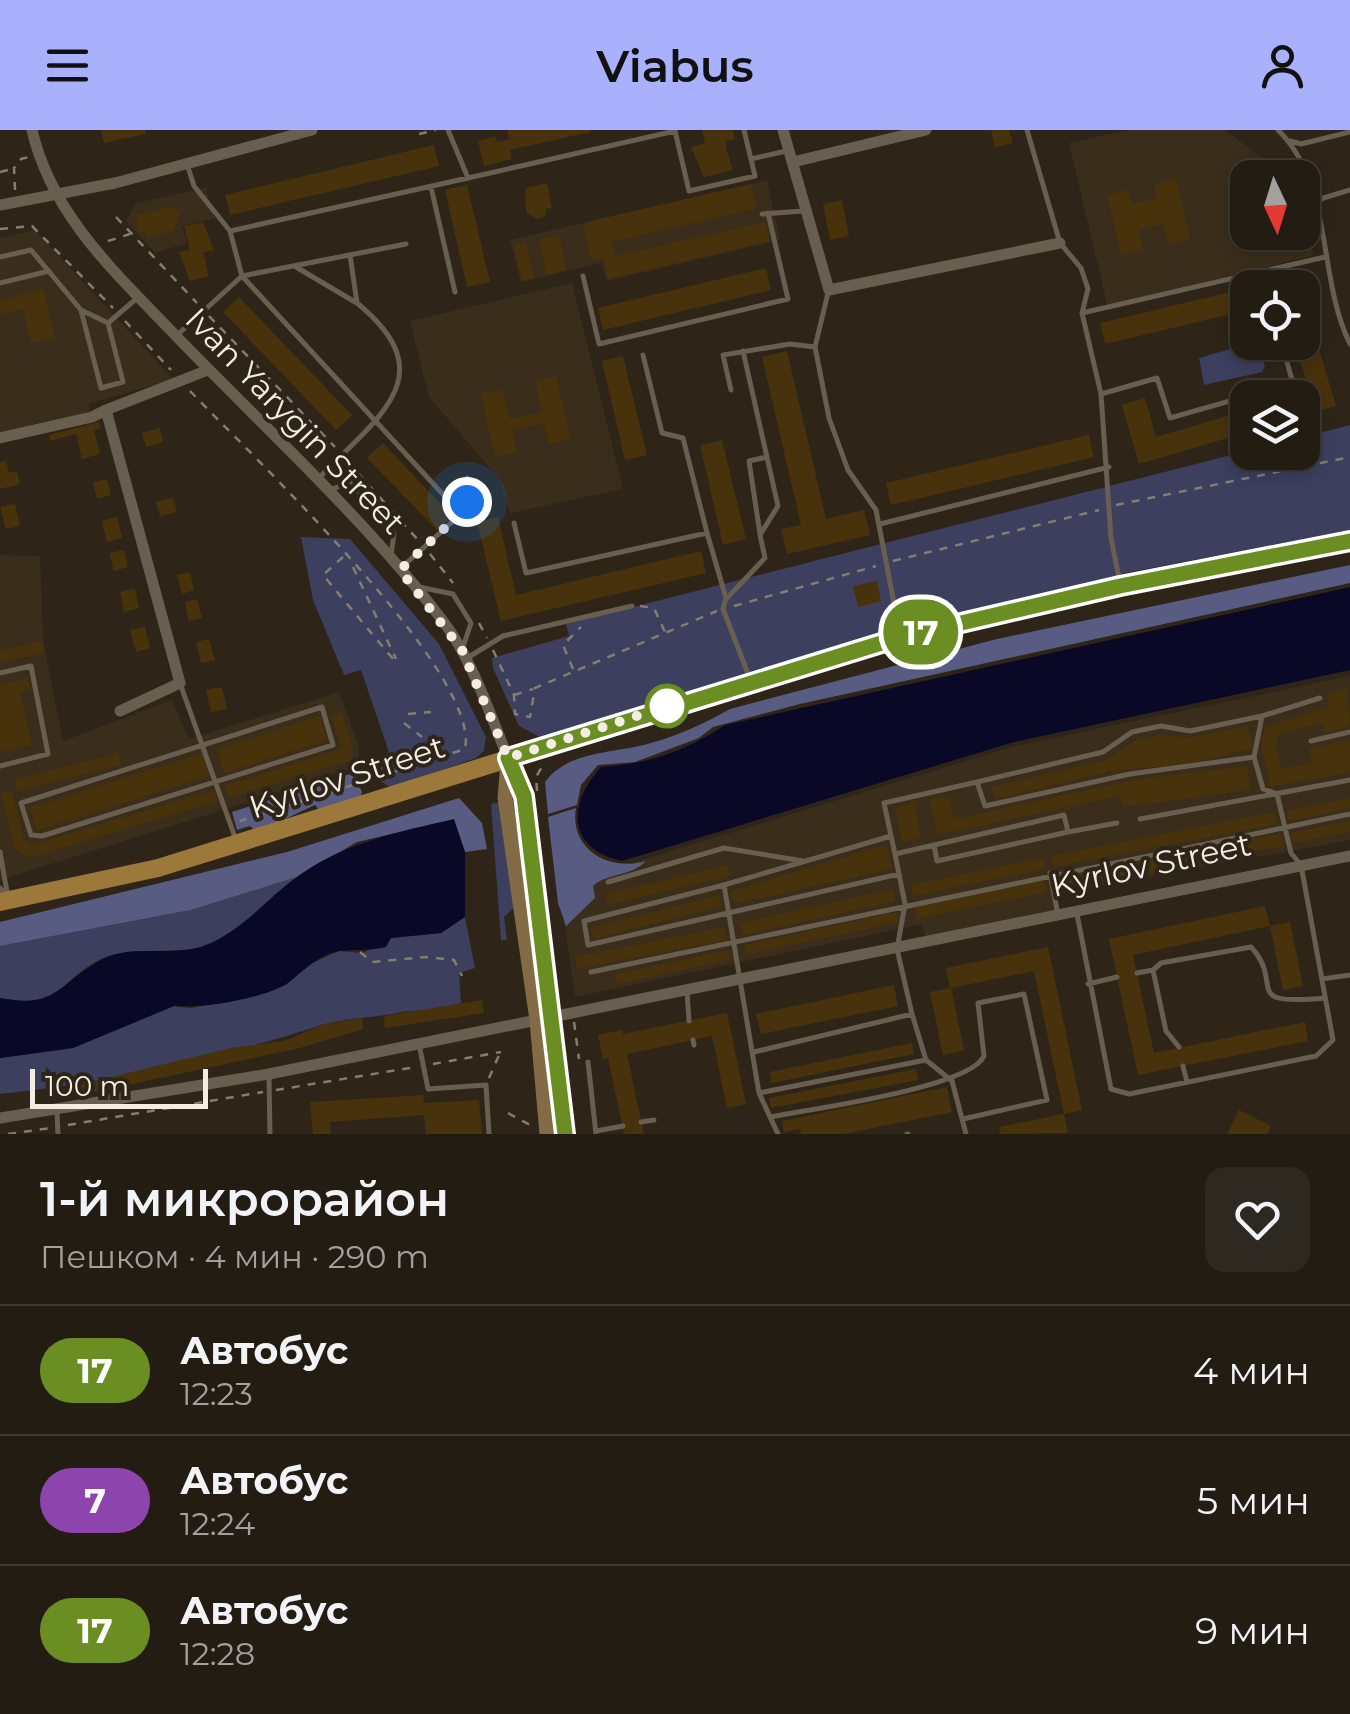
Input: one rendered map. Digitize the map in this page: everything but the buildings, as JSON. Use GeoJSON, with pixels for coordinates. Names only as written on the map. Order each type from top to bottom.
{"type":"FeatureCollection","features":[{"type":"Feature","properties":{"kind":"main road","name":"Kyrlov Street"},"geometry":{"type":"LineString","coordinates":[[3,897],[158,868],[751,680],[901,637],[1120,586],[1350,541]]}},
{"type":"Feature","properties":{"kind":"street","name":"Ivan Yarygin Street"},"geometry":{"type":"LineString","coordinates":[[32,130],[56,194],[92,248],[414,586],[465,654],[508,758]]}},
{"type":"Feature","properties":{"kind":"street"},"geometry":{"type":"LineString","coordinates":[[0,206],[186,164],[312,130]]}},
{"type":"Feature","properties":{"kind":"street"},"geometry":{"type":"LineString","coordinates":[[782,130],[828,290],[1060,243]]}},
{"type":"Feature","properties":{"kind":"street"},"geometry":{"type":"LineString","coordinates":[[791,156],[926,130]]}},
{"type":"Feature","properties":{"kind":"street"},"geometry":{"type":"LineString","coordinates":[[0,438],[92,417],[208,370]]}},
{"type":"Feature","properties":{"kind":"street"},"geometry":{"type":"LineString","coordinates":[[106,410],[180,683],[120,711]]}},
{"type":"Feature","properties":{"kind":"street"},"geometry":{"type":"LineString","coordinates":[[508,758],[505,798],[565,1134]]}},
{"type":"Feature","properties":{"kind":"street","name":"Kyrlov Street"},"geometry":{"type":"LineString","coordinates":[[0,1118],[269,1074],[1350,856]]}},
{"type":"Feature","properties":{"kind":"street"},"geometry":{"type":"LineString","coordinates":[[545,1019],[547,1134]]}},
{"type":"Feature","properties":{"kind":"lane"},"geometry":{"type":"LineString","coordinates":[[448,130],[468,178]]}},
{"type":"Feature","properties":{"kind":"lane"},"geometry":{"type":"LineString","coordinates":[[230,231],[676,130],[689,192],[755,176],[744,130]]}},
{"type":"Feature","properties":{"kind":"lane"},"geometry":{"type":"LineString","coordinates":[[1027,130],[1060,243],[1086,278],[1089,299],[1082,313],[1102,394],[1110,467],[1108,507],[1120,586]]}},
{"type":"Feature","properties":{"kind":"lane"},"geometry":{"type":"LineString","coordinates":[[1278,130],[1297,160]]}},
{"type":"Feature","properties":{"kind":"lane"},"geometry":{"type":"LineString","coordinates":[[1288,141],[1301,144],[1350,132]]}},
{"type":"Feature","properties":{"kind":"lane"},"geometry":{"type":"LineString","coordinates":[[751,159],[791,156]]}},
{"type":"Feature","properties":{"kind":"lane"},"geometry":{"type":"LineString","coordinates":[[186,164],[194,186],[230,231],[242,276],[460,514]]}},
{"type":"Feature","properties":{"kind":"lane"},"geometry":{"type":"LineString","coordinates":[[431,186],[455,292]]}},
{"type":"Feature","properties":{"kind":"lane"},"geometry":{"type":"LineString","coordinates":[[1320,199],[1350,190]]}},
{"type":"Feature","properties":{"kind":"lane"},"geometry":{"type":"LineString","coordinates":[[583,276],[599,344],[788,299],[765,214],[806,211]]}},
{"type":"Feature","properties":{"kind":"lane"},"geometry":{"type":"LineString","coordinates":[[1320,221],[1325,257],[1350,344]]}},
{"type":"Feature","properties":{"kind":"lane"},"geometry":{"type":"LineString","coordinates":[[176,336],[242,276],[406,244]]}},
{"type":"Feature","properties":{"kind":"lane"},"geometry":{"type":"LineString","coordinates":[[0,257],[31,250],[81,310],[108,324],[123,382],[102,388],[81,310]]}},
{"type":"Feature","properties":{"kind":"lane"},"geometry":{"type":"LineString","coordinates":[[350,255],[357,303]]}},
{"type":"Feature","properties":{"kind":"lane"},"geometry":{"type":"LineString","coordinates":[[1082,313],[1325,257]]}},
{"type":"Feature","properties":{"kind":"lane"},"geometry":{"type":"LineString","coordinates":[[293,266],[357,303],[385,326],[401,357],[402,378],[396,394],[375,422],[316,480]]}},
{"type":"Feature","properties":{"kind":"lane"},"geometry":{"type":"LineString","coordinates":[[0,282],[49,272]]}},
{"type":"Feature","properties":{"kind":"lane"},"geometry":{"type":"LineString","coordinates":[[828,290],[815,347],[834,436],[880,524],[884,564],[901,637]]}},
{"type":"Feature","properties":{"kind":"lane"},"geometry":{"type":"LineString","coordinates":[[108,324],[138,297]]}},
{"type":"Feature","properties":{"kind":"lane"},"geometry":{"type":"LineString","coordinates":[[731,390],[723,356],[790,344],[815,347]]}},
{"type":"Feature","properties":{"kind":"lane"},"geometry":{"type":"LineString","coordinates":[[743,351],[778,506],[760,535]]}},
{"type":"Feature","properties":{"kind":"lane"},"geometry":{"type":"LineString","coordinates":[[643,355],[662,433],[684,438],[726,598]]}},
{"type":"Feature","properties":{"kind":"lane"},"geometry":{"type":"LineString","coordinates":[[1102,394],[1157,378],[1170,418],[1293,383],[1286,360]]}},
{"type":"Feature","properties":{"kind":"lane"},"geometry":{"type":"LineString","coordinates":[[751,680],[723,609],[726,598],[765,558],[750,461],[767,457]]}},
{"type":"Feature","properties":{"kind":"lane"},"geometry":{"type":"LineString","coordinates":[[880,524],[1110,467]]}},
{"type":"Feature","properties":{"kind":"lane"},"geometry":{"type":"LineString","coordinates":[[400,570],[460,514],[467,502],[466,478],[488,495],[467,502]]}},
{"type":"Feature","properties":{"kind":"lane"},"geometry":{"type":"LineString","coordinates":[[327,491],[350,483],[394,533],[390,559]]}},
{"type":"Feature","properties":{"kind":"lane"},"geometry":{"type":"LineString","coordinates":[[514,523],[526,573],[707,532]]}},
{"type":"Feature","properties":{"kind":"lane"},"geometry":{"type":"LineString","coordinates":[[414,586],[453,594],[471,622],[465,654]]}},
{"type":"Feature","properties":{"kind":"lane"},"geometry":{"type":"LineString","coordinates":[[465,654],[503,636],[630,608]]}},
{"type":"Feature","properties":{"kind":"lane"},"geometry":{"type":"LineString","coordinates":[[0,673],[30,666],[48,754],[0,766]]}},
{"type":"Feature","properties":{"kind":"lane"},"geometry":{"type":"LineString","coordinates":[[180,683],[238,844]]}},
{"type":"Feature","properties":{"kind":"lane"},"geometry":{"type":"LineString","coordinates":[[966,1134],[952,1080],[926,1060],[912,1014],[897,949],[906,904],[884,803],[1103,752],[1132,732],[1161,726],[1190,730],[1262,716],[1320,698]]}},
{"type":"Feature","properties":{"kind":"lane"},"geometry":{"type":"LineString","coordinates":[[322,707],[334,744],[42,836],[30,836],[21,804],[204,744],[322,707]]}},
{"type":"Feature","properties":{"kind":"lane"},"geometry":{"type":"LineString","coordinates":[[1262,716],[1254,758],[1263,789],[1277,794]]}},
{"type":"Feature","properties":{"kind":"lane"},"geometry":{"type":"LineString","coordinates":[[1311,741],[1350,732]]}},
{"type":"Feature","properties":{"kind":"lane"},"geometry":{"type":"LineString","coordinates":[[978,782],[985,806],[1130,774],[1254,758]]}},
{"type":"Feature","properties":{"kind":"lane"},"geometry":{"type":"LineString","coordinates":[[1140,819],[1350,780]]}},
{"type":"Feature","properties":{"kind":"lane"},"geometry":{"type":"LineString","coordinates":[[1077,911],[1111,1089],[1129,1094],[1326,1050],[1333,1040],[1322,979],[1300,865],[1291,853],[1277,794]]}},
{"type":"Feature","properties":{"kind":"lane"},"geometry":{"type":"LineString","coordinates":[[590,972],[1350,814]]}},
{"type":"Feature","properties":{"kind":"lane"},"geometry":{"type":"LineString","coordinates":[[895,854],[1064,816],[1068,832]]}},
{"type":"Feature","properties":{"kind":"lane"},"geometry":{"type":"LineString","coordinates":[[934,845],[938,861],[1117,823]]}},
{"type":"Feature","properties":{"kind":"lane"},"geometry":{"type":"LineString","coordinates":[[891,836],[724,885],[584,920],[588,945],[900,874]]}},
{"type":"Feature","properties":{"kind":"lane"},"geometry":{"type":"LineString","coordinates":[[608,882],[724,848],[806,861]]}},
{"type":"Feature","properties":{"kind":"lane"},"geometry":{"type":"LineString","coordinates":[[0,852],[3,897]]}},
{"type":"Feature","properties":{"kind":"lane"},"geometry":{"type":"LineString","coordinates":[[1050,874],[1058,915]]}},
{"type":"Feature","properties":{"kind":"lane"},"geometry":{"type":"LineString","coordinates":[[724,885],[760,1093],[778,1134]]}},
{"type":"Feature","properties":{"kind":"lane"},"geometry":{"type":"LineString","coordinates":[[1137,973],[1153,970],[1161,963],[1251,946],[1268,992],[1284,1002],[1325,998]]}},
{"type":"Feature","properties":{"kind":"lane"},"geometry":{"type":"LineString","coordinates":[[1153,970],[1166,1031],[1179,1048]]}},
{"type":"Feature","properties":{"kind":"lane"},"geometry":{"type":"LineString","coordinates":[[1322,979],[1350,975]]}},
{"type":"Feature","properties":{"kind":"lane"},"geometry":{"type":"LineString","coordinates":[[1088,984],[1117,977]]}},
{"type":"Feature","properties":{"kind":"lane"},"geometry":{"type":"LineString","coordinates":[[687,991],[689,1020]]}},
{"type":"Feature","properties":{"kind":"lane"},"geometry":{"type":"LineString","coordinates":[[771,1117],[952,1080],[980,1063],[984,1056],[978,1003],[1027,996],[1047,1100],[963,1119]]}},
{"type":"Feature","properties":{"kind":"lane"},"geometry":{"type":"LineString","coordinates":[[753,1052],[912,1014]]}},
{"type":"Feature","properties":{"kind":"lane"},"geometry":{"type":"LineString","coordinates":[[419,1042],[428,1089],[486,1086],[489,1134]]}},
{"type":"Feature","properties":{"kind":"lane"},"geometry":{"type":"LineString","coordinates":[[760,1093],[926,1060]]}},
{"type":"Feature","properties":{"kind":"lane"},"geometry":{"type":"LineString","coordinates":[[588,1062],[596,1132],[622,1126]]}},
{"type":"Feature","properties":{"kind":"lane"},"geometry":{"type":"LineString","coordinates":[[1183,1066],[1187,1082]]}},
{"type":"Feature","properties":{"kind":"lane"},"geometry":{"type":"LineString","coordinates":[[269,1074],[270,1134]]}},
{"type":"Feature","properties":{"kind":"lane"},"geometry":{"type":"LineString","coordinates":[[56,1110],[58,1130]]}},
{"type":"Feature","properties":{"kind":"lane"},"geometry":{"type":"LineString","coordinates":[[641,1122],[654,1120]]}},
{"type":"Feature","properties":{"kind":"path"},"geometry":{"type":"LineString","coordinates":[[419,134],[436,130]]}},
{"type":"Feature","properties":{"kind":"path"},"geometry":{"type":"LineString","coordinates":[[15,191],[14,168],[20,159],[30,157]]}},
{"type":"Feature","properties":{"kind":"path"},"geometry":{"type":"LineString","coordinates":[[0,172],[14,168]]}},
{"type":"Feature","properties":{"kind":"path"},"geometry":{"type":"LineString","coordinates":[[0,229],[32,226],[119,314],[350,561],[420,643],[461,711],[468,734],[465,748],[231,824]]}},
{"type":"Feature","properties":{"kind":"path"},"geometry":{"type":"LineString","coordinates":[[108,242],[132,234]]}},
{"type":"Feature","properties":{"kind":"path"},"geometry":{"type":"LineString","coordinates":[[514,695],[723,609],[1108,507],[1350,457]]}},
{"type":"Feature","properties":{"kind":"path"},"geometry":{"type":"LineString","coordinates":[[344,556],[323,575],[398,664],[350,561]]}},
{"type":"Feature","properties":{"kind":"path"},"geometry":{"type":"LineString","coordinates":[[630,608],[654,608],[665,632]]}},
{"type":"Feature","properties":{"kind":"path"},"geometry":{"type":"LineString","coordinates":[[574,670],[563,645],[590,624]]}},
{"type":"Feature","properties":{"kind":"path"},"geometry":{"type":"LineString","coordinates":[[530,717],[535,688]]}},
{"type":"Feature","properties":{"kind":"path"},"geometry":{"type":"LineString","coordinates":[[408,714],[430,712]]}},
{"type":"Feature","properties":{"kind":"path"},"geometry":{"type":"LineString","coordinates":[[404,723],[422,736]]}},
{"type":"Feature","properties":{"kind":"path"},"geometry":{"type":"LineString","coordinates":[[360,952],[372,962],[426,957],[454,960],[462,976]]}},
{"type":"Feature","properties":{"kind":"path"},"geometry":{"type":"LineString","coordinates":[[8,1134],[58,1130],[501,1052],[486,1086]]}},
{"type":"Feature","properties":{"kind":"path"},"geometry":{"type":"LineString","coordinates":[[508,1113],[540,1130],[533,1134]]}},
{"type":"Feature","properties":{"kind":"shaded area"},"geometry":{"type":"Polygon","coordinates":[[[1129,130],[1225,130],[1265,160],[1230,160],[1230,250],[1313,250],[1314,255],[1255,270],[1230,270],[1230,276],[1113,306],[1107,304],[1069,143],[1129,130]]]}},
{"type":"Feature","properties":{"kind":"shaded area"},"geometry":{"type":"Polygon","coordinates":[[[767,180],[780,240],[607,281],[601,263],[521,282],[510,240],[767,180]]]}},
{"type":"Feature","properties":{"kind":"shaded area"},"geometry":{"type":"Polygon","coordinates":[[[206,188],[214,218],[182,226],[187,243],[155,253],[126,221],[136,203],[206,188]]]}},
{"type":"Feature","properties":{"kind":"shaded area"},"geometry":{"type":"Polygon","coordinates":[[[35,230],[173,379],[89,404],[89,413],[0,433],[0,238],[35,230]]]}},
{"type":"Feature","properties":{"kind":"shaded area"},"geometry":{"type":"Polygon","coordinates":[[[572,283],[623,489],[510,513],[500,480],[429,397],[410,321],[572,283]]]}},
{"type":"Feature","properties":{"kind":"shaded area"},"geometry":{"type":"Polygon","coordinates":[[[1230,349],[1230,360],[1262,360],[1265,366],[1262,372],[1204,385],[1199,358],[1230,349]]]}},
{"type":"Feature","properties":{"kind":"shaded area"},"geometry":{"type":"Polygon","coordinates":[[[1350,425],[1350,530],[1130,572],[910,626],[542,738],[519,726],[493,668],[492,658],[569,636],[566,624],[1230,455],[1230,470],[1320,470],[1320,433],[1350,425]]]}},
{"type":"Feature","properties":{"kind":"shaded area"},"geometry":{"type":"Polygon","coordinates":[[[301,537],[350,539],[439,644],[486,737],[484,751],[476,758],[392,788],[380,781],[379,770],[390,757],[387,746],[361,670],[344,675],[313,600],[301,537]]]}},
{"type":"Feature","properties":{"kind":"shaded area"},"geometry":{"type":"Polygon","coordinates":[[[0,555],[40,556],[43,640],[63,741],[172,700],[189,739],[339,692],[359,747],[359,767],[0,880],[0,555]]]}},
{"type":"Feature","properties":{"kind":"shaded area"},"geometry":{"type":"Polygon","coordinates":[[[1350,565],[1350,583],[800,704],[713,727],[699,738],[635,762],[598,765],[581,785],[577,805],[548,814],[545,782],[565,765],[590,755],[667,738],[730,709],[997,639],[1350,565]]]}},
{"type":"Feature","properties":{"kind":"shaded area"},"geometry":{"type":"Polygon","coordinates":[[[1350,587],[1350,670],[1014,742],[622,861],[604,855],[582,836],[578,810],[590,781],[601,767],[666,755],[725,725],[1350,587]]]}},
{"type":"Feature","properties":{"kind":"shaded area"},"geometry":{"type":"Polygon","coordinates":[[[1350,676],[1350,840],[1056,894],[1059,910],[926,939],[922,924],[575,997],[559,885],[1015,746],[1350,676]]]}},
{"type":"Feature","properties":{"kind":"shaded area"},"geometry":{"type":"Polygon","coordinates":[[[353,773],[362,792],[360,799],[321,812],[315,805],[257,832],[250,826],[237,830],[232,812],[353,773]]]}},
{"type":"Feature","properties":{"kind":"shaded area"},"geometry":{"type":"Polygon","coordinates":[[[459,798],[482,823],[487,849],[465,852],[453,820],[357,842],[297,877],[191,910],[0,946],[0,922],[287,852],[459,798]]]}},
{"type":"Feature","properties":{"kind":"shaded area"},"geometry":{"type":"Polygon","coordinates":[[[501,802],[515,907],[504,917],[507,940],[501,940],[491,804],[501,802]]]}},
{"type":"Feature","properties":{"kind":"shaded area"},"geometry":{"type":"Polygon","coordinates":[[[576,808],[579,836],[595,854],[619,863],[646,861],[634,870],[593,886],[595,898],[566,926],[558,903],[548,817],[576,808]]]}},
{"type":"Feature","properties":{"kind":"shaded area"},"geometry":{"type":"Polygon","coordinates":[[[454,819],[465,852],[465,917],[441,933],[391,938],[386,947],[332,953],[288,983],[265,993],[216,1004],[174,1006],[73,1048],[0,1058],[0,998],[19,1001],[46,997],[113,955],[206,945],[243,923],[316,864],[373,840],[454,819]]]}},
{"type":"Feature","properties":{"kind":"shaded area"},"geometry":{"type":"Polygon","coordinates":[[[297,877],[254,916],[217,941],[192,949],[115,954],[88,966],[49,997],[21,1001],[0,998],[0,946],[191,910],[297,877]]]}},
{"type":"Feature","properties":{"kind":"shaded area"},"geometry":{"type":"Polygon","coordinates":[[[465,917],[475,968],[459,973],[461,1003],[419,1013],[406,1011],[332,1022],[163,1067],[0,1094],[0,1058],[73,1048],[174,1006],[191,1008],[239,999],[287,984],[301,968],[339,951],[363,953],[391,938],[441,933],[465,917]]]}},
{"type":"Feature","properties":{"kind":"bus line","name":"17"},"geometry":{"type":"LineString","coordinates":[[565,1134],[524,796],[508,758],[751,680],[901,637],[1120,586],[1350,541]]}},
{"type":"Feature","properties":{"kind":"route"},"geometry":{"type":"LineString","coordinates":[[467,502],[460,514],[400,570],[444,621],[467,658],[508,758],[680,702],[667,706]]}}]}
